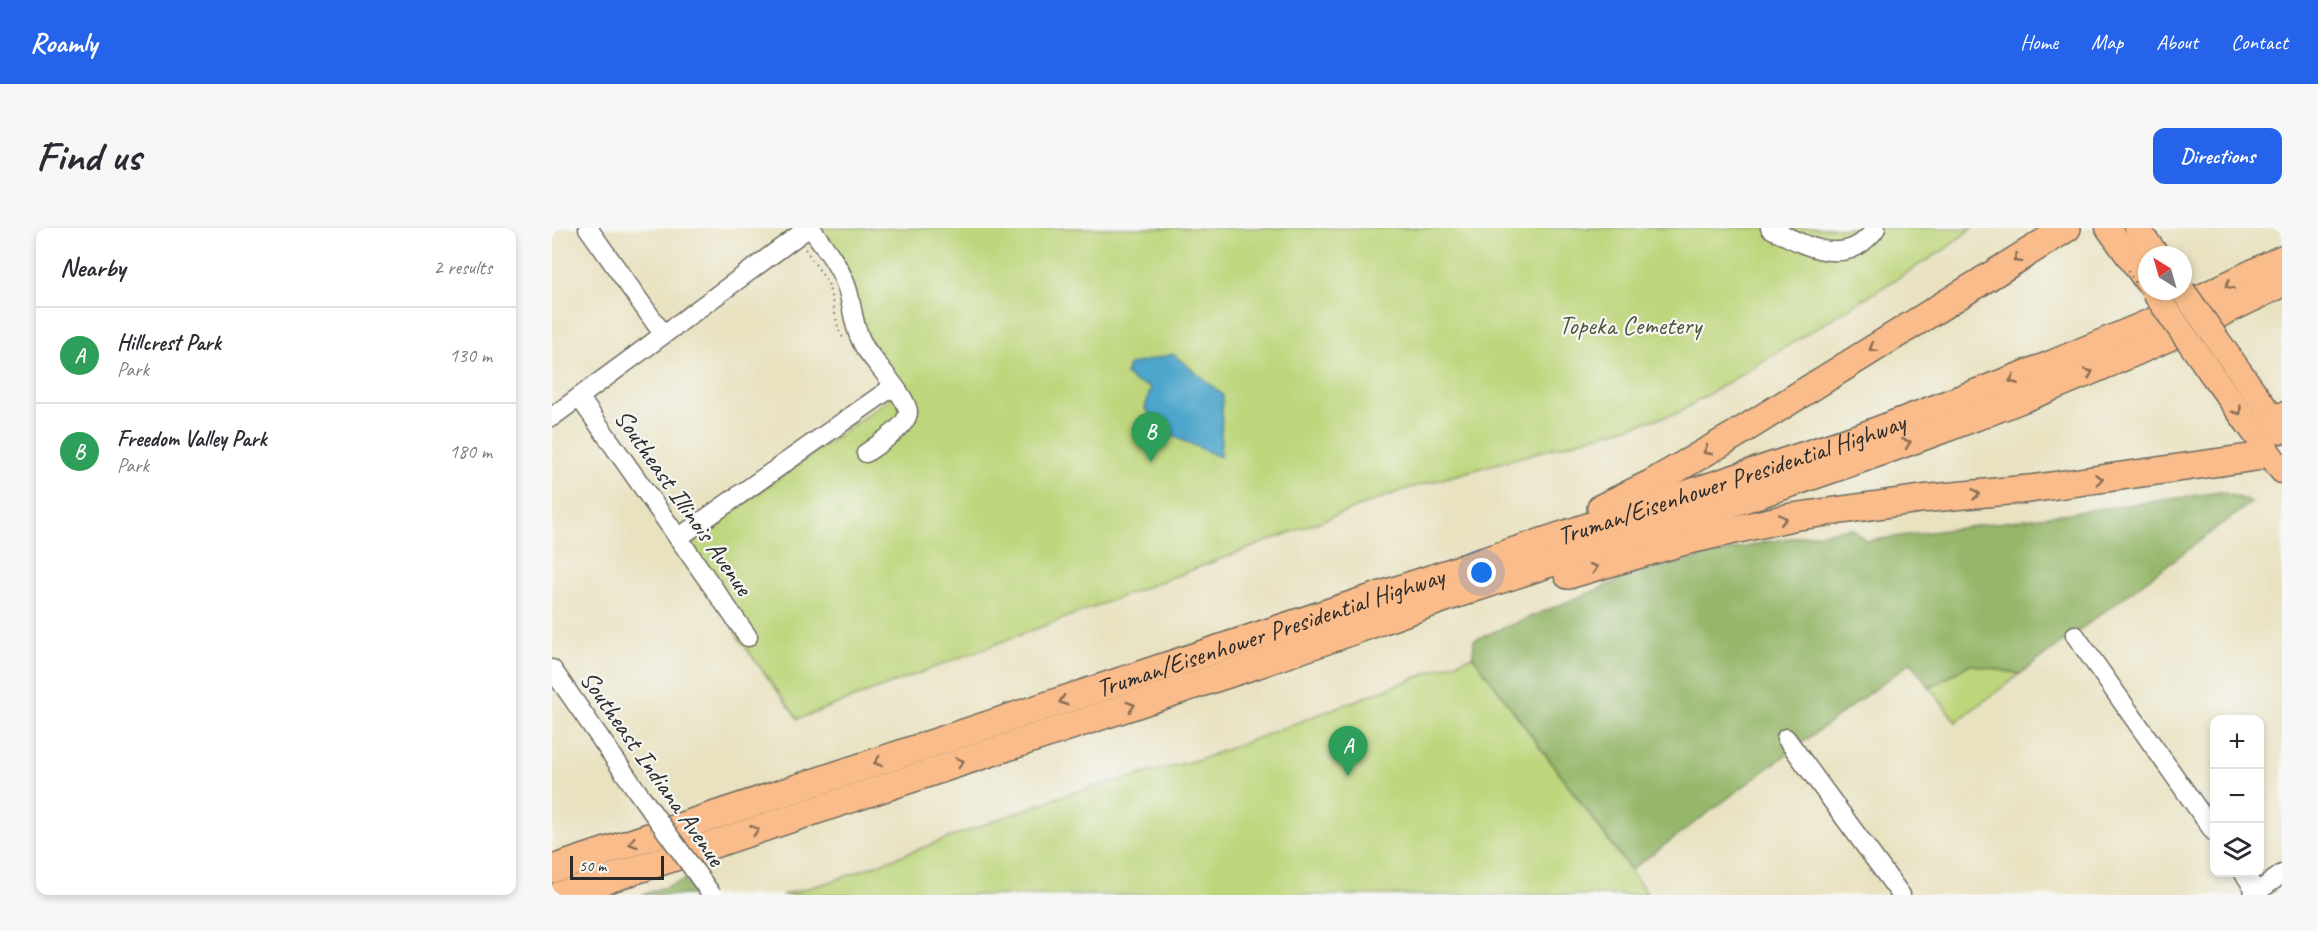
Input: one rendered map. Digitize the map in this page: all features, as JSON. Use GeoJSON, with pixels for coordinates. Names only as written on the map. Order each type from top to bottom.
{"type":"FeatureCollection","features":[{"type":"Feature","properties":{"kind":"highway"},"geometry":{"type":"LineString","coordinates":[[1547,541],[1576,519],[1652,483],[1735,435],[2067,228]]}},
{"type":"Feature","properties":{"kind":"highway","name":"Truman/Eisenhower Presidential Highway"},"geometry":{"type":"LineString","coordinates":[[552,869],[1863,436],[1964,399],[2152,322],[2282,259]]}},
{"type":"Feature","properties":{"kind":"highway","name":"Truman/Eisenhower Presidential Highway"},"geometry":{"type":"LineString","coordinates":[[560,895],[1255,665],[1447,597],[1827,471],[1977,418],[2144,349],[2282,283]]}},
{"type":"Feature","properties":{"kind":"highway"},"geometry":{"type":"LineString","coordinates":[[1255,665],[1350,641],[1745,526],[1921,499],[2029,489],[2256,457],[2276,429]]}},
{"type":"Feature","properties":{"kind":"main road"},"geometry":{"type":"LineString","coordinates":[[2108,228],[2138,260]]}},
{"type":"Feature","properties":{"kind":"main road"},"geometry":{"type":"LineString","coordinates":[[2137,228],[2141,246]]}},
{"type":"Feature","properties":{"kind":"main road"},"geometry":{"type":"LineString","coordinates":[[2159,300],[2211,373],[2276,429]]}},
{"type":"Feature","properties":{"kind":"main road"},"geometry":{"type":"LineString","coordinates":[[2189,300],[2276,429],[2282,471]]}},
{"type":"Feature","properties":{"kind":"street"},"geometry":{"type":"LineString","coordinates":[[588,228],[663,334]]}},
{"type":"Feature","properties":{"kind":"street"},"geometry":{"type":"LineString","coordinates":[[552,417],[810,228],[842,275],[854,322],[865,348],[907,405],[907,419],[902,425],[866,453]]}},
{"type":"Feature","properties":{"kind":"street"},"geometry":{"type":"LineString","coordinates":[[1770,228],[1791,239],[1830,252],[1855,248],[1876,228]]}},
{"type":"Feature","properties":{"kind":"street"},"geometry":{"type":"LineString","coordinates":[[678,538],[894,386]]}},
{"type":"Feature","properties":{"kind":"street","name":"Southeast Illinois Avenue"},"geometry":{"type":"LineString","coordinates":[[579,397],[747,637]]}},
{"type":"Feature","properties":{"kind":"street"},"geometry":{"type":"LineString","coordinates":[[2076,635],[2210,826]]}},
{"type":"Feature","properties":{"kind":"street","name":"Southeast Indiana Avenue"},"geometry":{"type":"LineString","coordinates":[[552,669],[712,895]]}},
{"type":"Feature","properties":{"kind":"street"},"geometry":{"type":"LineString","coordinates":[[1786,738],[1901,895]]}},
{"type":"Feature","properties":{"kind":"street"},"geometry":{"type":"LineString","coordinates":[[2245,877],[2256,894],[2282,874]]}},
{"type":"Feature","properties":{"kind":"path"},"geometry":{"type":"LineString","coordinates":[[803,246],[828,283],[838,331],[844,340]]}},
{"type":"Feature","properties":{"kind":"green space","name":"Topeka Cemetery"},"geometry":{"type":"Polygon","coordinates":[[[820,228],[1972,228],[1947,248],[1678,413],[1403,490],[798,719],[738,637],[695,549],[694,542],[698,536],[903,389],[870,340],[820,228]]]}},
{"type":"Feature","properties":{"kind":"green space"},"geometry":{"type":"Polygon","coordinates":[[[2221,492],[2252,502],[2020,674],[1970,664],[1930,688],[1911,662],[1631,870],[1473,656],[1474,640],[1635,574],[1766,542],[1852,528],[1866,541],[2221,492]]]}},
{"type":"Feature","properties":{"kind":"green space"},"geometry":{"type":"Polygon","coordinates":[[[1473,656],[1648,895],[782,895],[830,882],[1067,794],[1204,758],[1473,656]]]}},
{"type":"Feature","properties":{"kind":"green space"},"geometry":{"type":"Polygon","coordinates":[[[1970,664],[2020,674],[1956,722],[1930,688],[1970,664]]]}},
{"type":"Feature","properties":{"kind":"green space"},"geometry":{"type":"Polygon","coordinates":[[[685,880],[696,895],[642,895],[685,880]]]}},
{"type":"Feature","properties":{"kind":"water"},"geometry":{"type":"Polygon","coordinates":[[[1173,354],[1223,395],[1220,457],[1163,432],[1145,408],[1151,387],[1135,382],[1126,374],[1128,365],[1173,354]]]}},
{"type":"Feature","properties":{"kind":"place","name":"Freedom Valley Park"},"geometry":{"type":"Point","coordinates":[1151,462]}},
{"type":"Feature","properties":{"kind":"place","name":"Hillcrest Park"},"geometry":{"type":"Point","coordinates":[1348,776]}}]}
